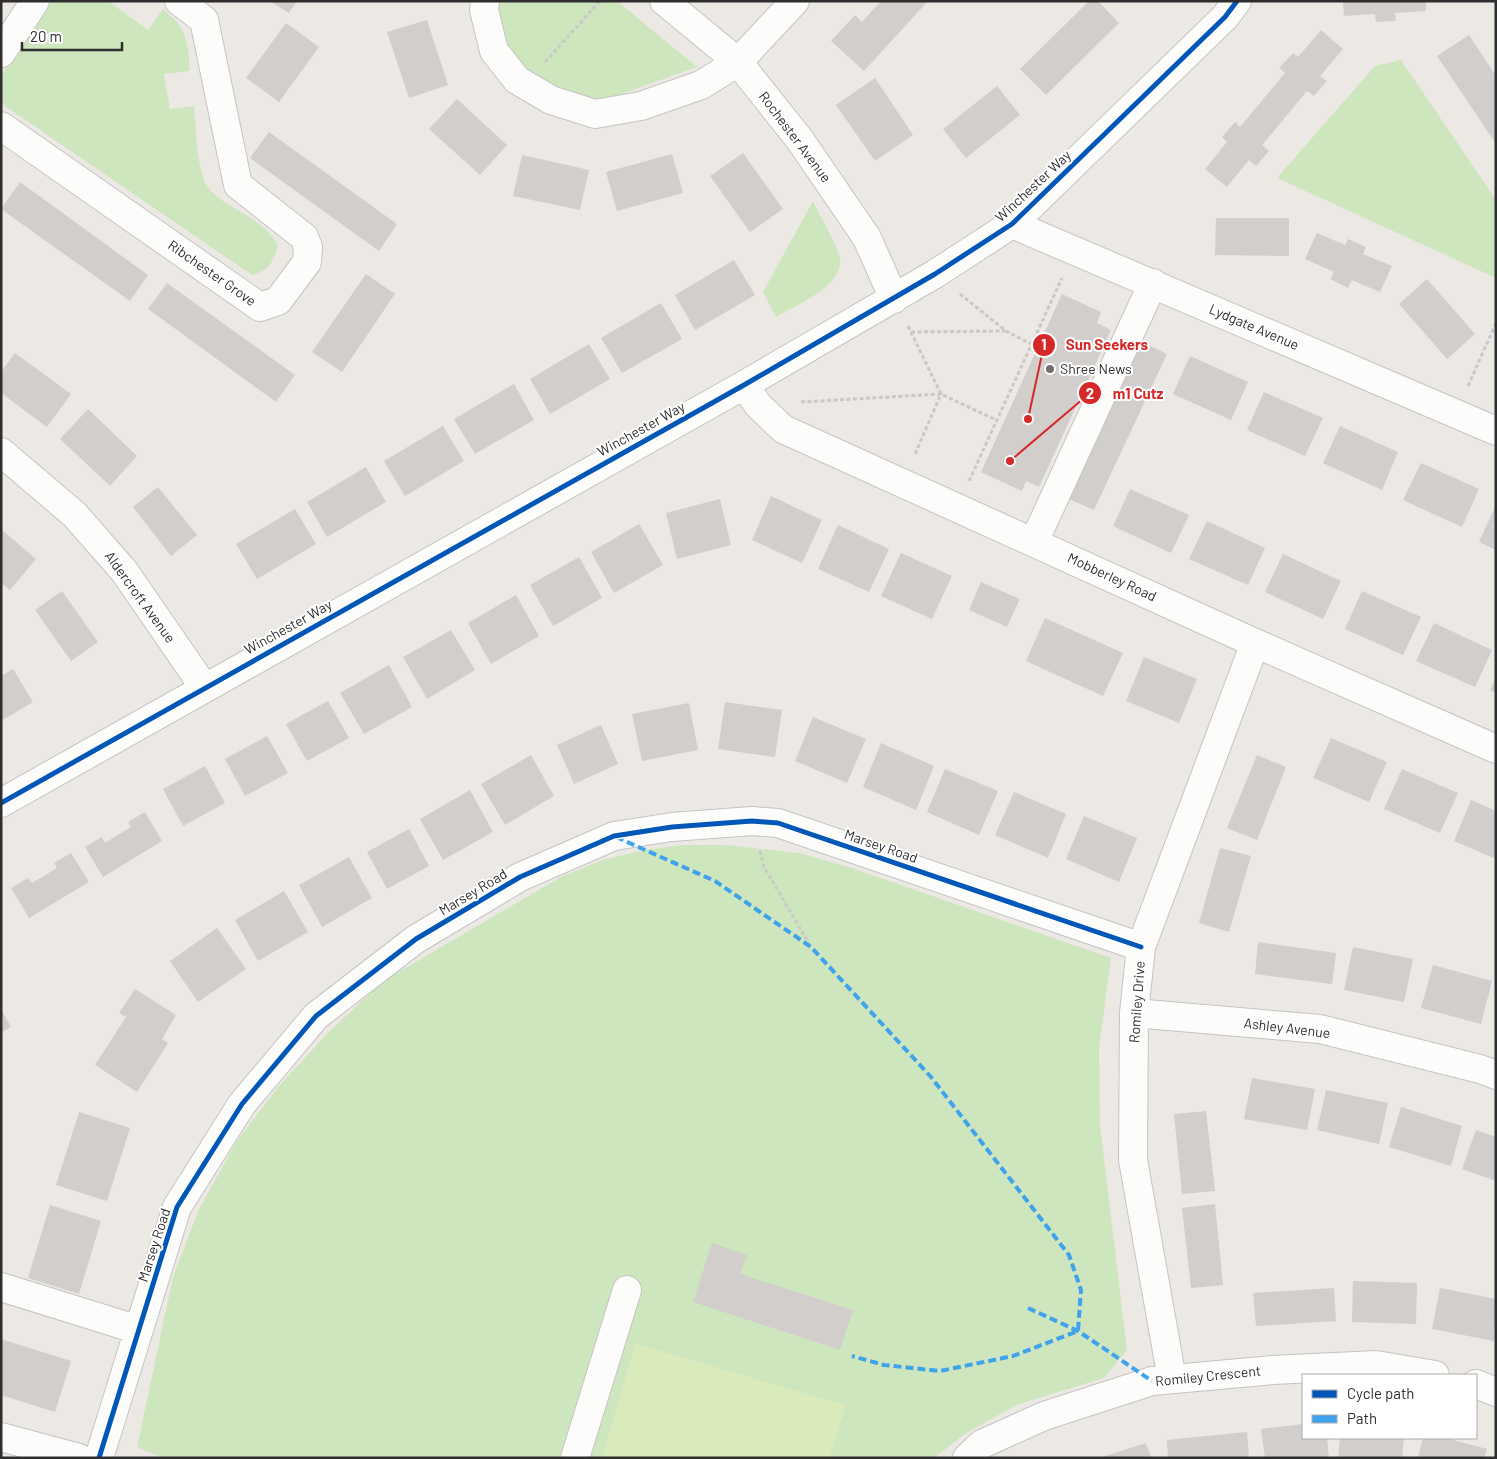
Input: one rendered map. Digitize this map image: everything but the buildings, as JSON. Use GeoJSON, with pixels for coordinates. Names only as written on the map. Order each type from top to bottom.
{"type":"FeatureCollection","features":[{"type":"Feature","properties":{"kind":"street"},"geometry":{"type":"LineString","coordinates":[[1,52],[35,1]]}},
{"type":"Feature","properties":{"kind":"street","name":"Ribchester Grove"},"geometry":{"type":"LineString","coordinates":[[1,126],[260,307],[278,301],[307,262],[308,247],[304,237],[238,185],[204,20],[178,1]]}},
{"type":"Feature","properties":{"kind":"street"},"geometry":{"type":"LineString","coordinates":[[485,1],[484,10],[494,51],[517,80],[551,100],[595,114],[641,106],[702,85],[738,62],[795,1]]}},
{"type":"Feature","properties":{"kind":"street","name":"Rochester Avenue"},"geometry":{"type":"LineString","coordinates":[[664,1],[738,62],[800,140],[866,238],[894,299]]}},
{"type":"Feature","properties":{"kind":"street","name":"Winchester Way"},"geometry":{"type":"LineString","coordinates":[[1,802],[204,687],[751,395],[894,299],[1012,224],[1225,17],[1237,1]]}},
{"type":"Feature","properties":{"kind":"street","name":"Lydgate Avenue"},"geometry":{"type":"LineString","coordinates":[[1012,224],[1496,432]]}},
{"type":"Feature","properties":{"kind":"street"},"geometry":{"type":"LineString","coordinates":[[1034,542],[1153,283]]}},
{"type":"Feature","properties":{"kind":"street","name":"Mobberley Road"},"geometry":{"type":"LineString","coordinates":[[751,395],[783,429],[1255,643],[1496,749]]}},
{"type":"Feature","properties":{"kind":"street","name":"Aldercroft Avenue"},"geometry":{"type":"LineString","coordinates":[[1,452],[74,515],[124,570],[204,687]]}},
{"type":"Feature","properties":{"kind":"street","name":"Romiley Drive"},"geometry":{"type":"LineString","coordinates":[[1172,1379],[1133,1160],[1134,1013],[1141,947],[1255,643]]}},
{"type":"Feature","properties":{"kind":"street","name":"Marsey Road"},"geometry":{"type":"LineString","coordinates":[[99,1458],[177,1207],[242,1104],[316,1016],[416,939],[520,877],[614,836],[672,827],[752,821],[778,823],[1141,947]]}},
{"type":"Feature","properties":{"kind":"street","name":"Ashley Avenue"},"geometry":{"type":"LineString","coordinates":[[1134,1013],[1320,1029],[1480,1069],[1496,1075]]}},
{"type":"Feature","properties":{"kind":"street"},"geometry":{"type":"LineString","coordinates":[[1,1287],[139,1330]]}},
{"type":"Feature","properties":{"kind":"street"},"geometry":{"type":"LineString","coordinates":[[575,1458],[626,1290]]}},
{"type":"Feature","properties":{"kind":"street","name":"Romiley Crescent"},"geometry":{"type":"LineString","coordinates":[[967,1458],[982,1444],[1044,1416],[1152,1381],[1273,1370],[1376,1365],[1429,1374]]}},
{"type":"Feature","properties":{"kind":"street"},"geometry":{"type":"LineString","coordinates":[[1477,1384],[1496,1392]]}},
{"type":"Feature","properties":{"kind":"street"},"geometry":{"type":"LineString","coordinates":[[1,1437],[79,1458]]}},
{"type":"Feature","properties":{"kind":"path"},"geometry":{"type":"LineString","coordinates":[[525,85],[600,1]]}},
{"type":"Feature","properties":{"kind":"path"},"geometry":{"type":"LineString","coordinates":[[957,507],[1075,250]]}},
{"type":"Feature","properties":{"kind":"path"},"geometry":{"type":"LineString","coordinates":[[935,274],[1006,331],[1031,344]]}},
{"type":"Feature","properties":{"kind":"path"},"geometry":{"type":"LineString","coordinates":[[894,299],[941,394],[903,482]]}},
{"type":"Feature","properties":{"kind":"path"},"geometry":{"type":"LineString","coordinates":[[1456,414],[1496,323]]}},
{"type":"Feature","properties":{"kind":"path"},"geometry":{"type":"LineString","coordinates":[[911,332],[1006,331]]}},
{"type":"Feature","properties":{"kind":"path"},"geometry":{"type":"LineString","coordinates":[[751,395],[941,394],[996,420]]}},
{"type":"Feature","properties":{"kind":"path"},"geometry":{"type":"LineString","coordinates":[[752,821],[764,867],[811,947]]}},
{"type":"Feature","properties":{"kind":"green space"},"geometry":{"type":"Polygon","coordinates":[[[52,1],[108,1],[148,30],[163,9],[177,22],[182,29],[187,43],[190,71],[164,74],[170,109],[194,106],[198,151],[202,174],[206,184],[211,191],[228,205],[263,227],[278,246],[272,261],[263,271],[252,275],[5,106],[1,100],[1,75],[52,1]]]}},
{"type":"Feature","properties":{"kind":"green space"},"geometry":{"type":"Polygon","coordinates":[[[494,1],[617,1],[697,67],[607,99],[575,96],[543,86],[523,69],[502,41],[494,1]]]}},
{"type":"Feature","properties":{"kind":"green space"},"geometry":{"type":"Polygon","coordinates":[[[1401,60],[1496,200],[1496,278],[1277,178],[1375,66],[1401,60]]]}},
{"type":"Feature","properties":{"kind":"green space"},"geometry":{"type":"Polygon","coordinates":[[[813,201],[838,252],[840,267],[835,277],[827,286],[776,317],[763,292],[813,201]]]}},
{"type":"Feature","properties":{"kind":"green space"},"geometry":{"type":"Polygon","coordinates":[[[681,845],[726,845],[799,853],[849,867],[1111,958],[1099,1049],[1100,1125],[1127,1350],[1104,1378],[1019,1404],[966,1433],[934,1458],[829,1458],[845,1406],[636,1344],[602,1458],[163,1458],[137,1447],[173,1277],[199,1209],[237,1141],[279,1086],[326,1035],[383,981],[561,877],[602,860],[645,850],[681,845]]]}},
{"type":"Feature","properties":{"kind":"green space"},"geometry":{"type":"Polygon","coordinates":[[[636,1344],[845,1405],[829,1458],[602,1458],[636,1344]]]}},
{"type":"Feature","properties":{"kind":"marked path"},"geometry":{"type":"LineString","coordinates":[[616,837],[715,881],[811,947],[931,1077],[1069,1255],[1081,1290],[1078,1331],[1013,1356],[940,1371],[884,1365],[852,1356]]}},
{"type":"Feature","properties":{"kind":"marked path"},"geometry":{"type":"LineString","coordinates":[[1028,1308],[1078,1331],[1152,1381]]}},
{"type":"Feature","properties":{"kind":"cycle path"},"geometry":{"type":"LineString","coordinates":[[1,803],[744,385],[935,274],[1012,224],[1225,17],[1237,1]]}},
{"type":"Feature","properties":{"kind":"cycle path"},"geometry":{"type":"LineString","coordinates":[[99,1458],[177,1207],[242,1104],[316,1016],[416,939],[520,877],[614,836],[672,827],[752,821],[778,823],[1141,947]]}},
{"type":"Feature","properties":{"kind":"place","name":"Shree News"},"geometry":{"type":"Point","coordinates":[1050,369]}},
{"type":"Feature","properties":{"kind":"place","name":"Sun Seekers"},"geometry":{"type":"Point","coordinates":[1028,419]}},
{"type":"Feature","properties":{"kind":"place","name":"m1 Cutz"},"geometry":{"type":"Point","coordinates":[1010,461]}}]}
